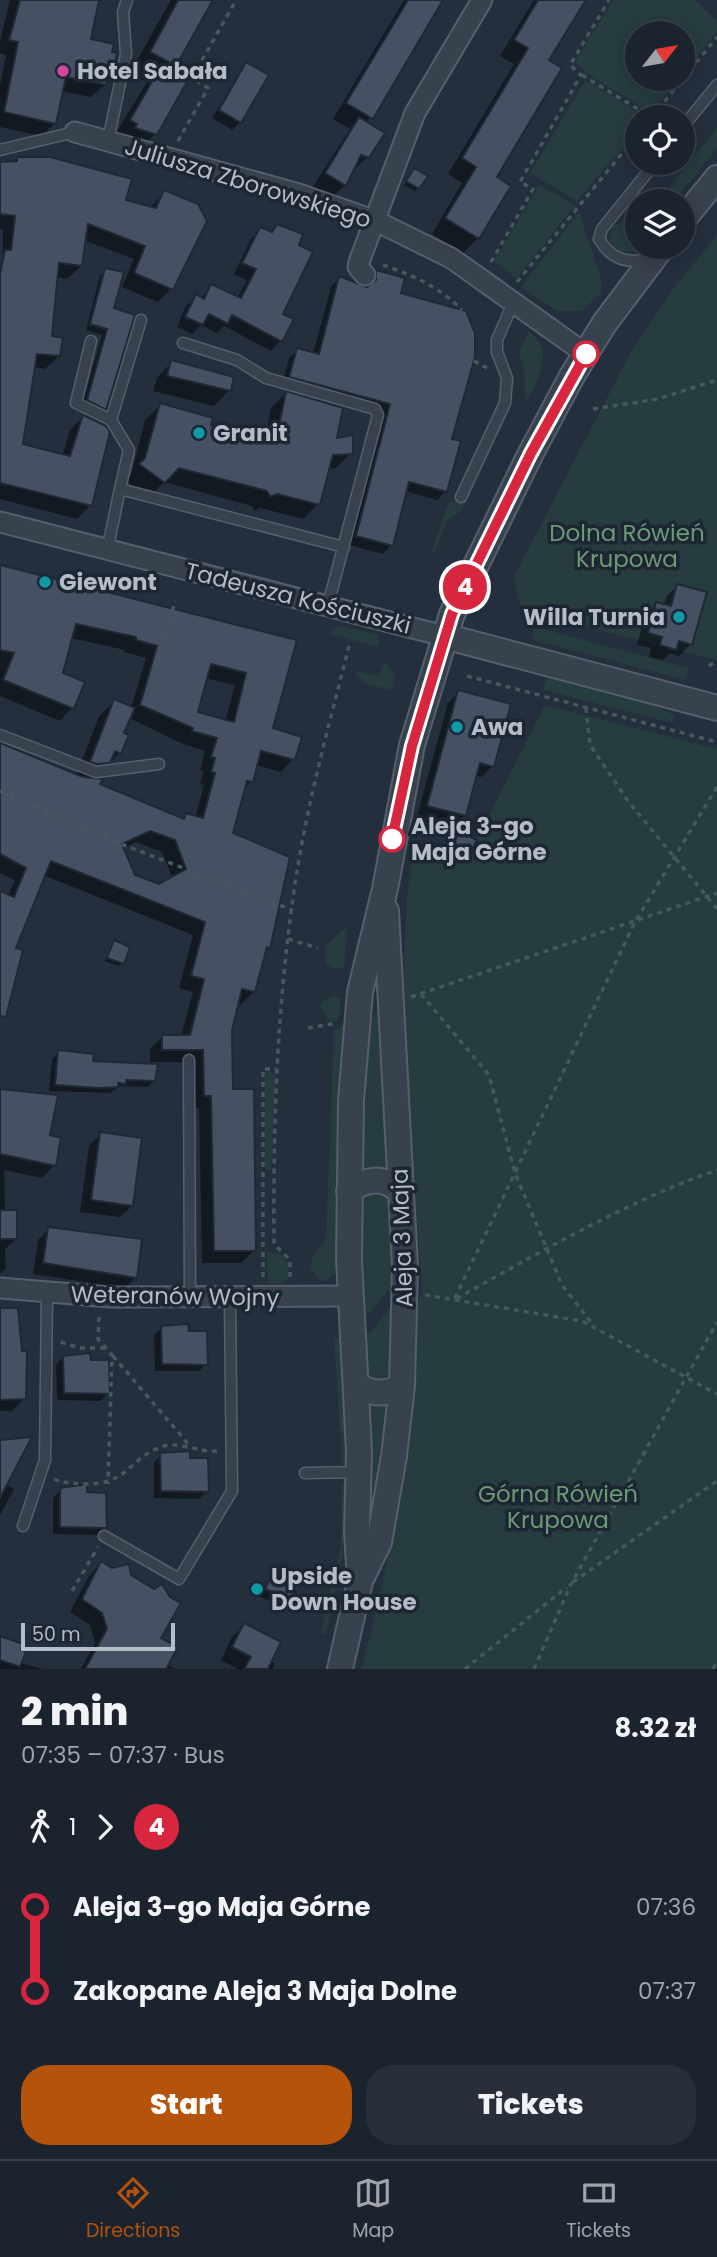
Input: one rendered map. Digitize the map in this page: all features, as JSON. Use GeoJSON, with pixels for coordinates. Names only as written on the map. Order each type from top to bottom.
{"type":"FeatureCollection","features":[{"type":"Feature","properties":{"kind":"street"},"geometry":{"type":"LineString","coordinates":[[365,275],[358,267],[415,113],[482,0]]}},
{"type":"Feature","properties":{"kind":"street","name":"Juliusza Zborowskiego"},"geometry":{"type":"LineString","coordinates":[[75,132],[299,194],[376,221],[451,258],[586,354]]}},
{"type":"Feature","properties":{"kind":"street"},"geometry":{"type":"LineString","coordinates":[[695,205],[717,178]]}},
{"type":"Feature","properties":{"kind":"street","name":"Aleja 3 Maja"},"geometry":{"type":"LineString","coordinates":[[360,1581],[357,1532],[360,1472],[351,1296],[349,1191],[351,1101],[360,992],[385,889],[412,746],[444,636],[531,453],[586,354],[653,259]]}},
{"type":"Feature","properties":{"kind":"street","name":"Tadeusza Kościuszki"},"geometry":{"type":"LineString","coordinates":[[0,522],[107,551],[328,604],[717,708]]}},
{"type":"Feature","properties":{"kind":"street","name":"Aleja 3 Maja"},"geometry":{"type":"LineString","coordinates":[[340,1669],[360,1581],[379,1542],[394,1456],[402,1386],[405,1295],[385,889]]}},
{"type":"Feature","properties":{"kind":"street"},"geometry":{"type":"LineString","coordinates":[[349,1191],[375,1180],[386,1182],[401,1192]]}},
{"type":"Feature","properties":{"kind":"street","name":"Weteranów Wojny"},"geometry":{"type":"LineString","coordinates":[[0,1289],[100,1297],[351,1296]]}},
{"type":"Feature","properties":{"kind":"street"},"geometry":{"type":"LineString","coordinates":[[356,1384],[375,1393],[392,1392],[402,1386]]}},
{"type":"Feature","properties":{"kind":"lane"},"geometry":{"type":"LineString","coordinates":[[108,141],[126,54],[122,12],[127,0]]}},
{"type":"Feature","properties":{"kind":"lane"},"geometry":{"type":"LineString","coordinates":[[695,112],[717,85]]}},
{"type":"Feature","properties":{"kind":"lane","name":"Juliusza Zborowskiego"},"geometry":{"type":"LineString","coordinates":[[0,150],[75,132]]}},
{"type":"Feature","properties":{"kind":"lane"},"geometry":{"type":"LineString","coordinates":[[634,189],[645,175]]}},
{"type":"Feature","properties":{"kind":"lane"},"geometry":{"type":"LineString","coordinates":[[625,200],[602,229],[600,239],[613,257],[625,261],[633,259]]}},
{"type":"Feature","properties":{"kind":"lane"},"geometry":{"type":"LineString","coordinates":[[461,497],[505,403],[507,378],[497,352],[497,340],[513,303]]}},
{"type":"Feature","properties":{"kind":"lane"},"geometry":{"type":"LineString","coordinates":[[111,421],[141,320]]}},
{"type":"Feature","properties":{"kind":"lane"},"geometry":{"type":"LineString","coordinates":[[91,341],[76,403],[111,421],[129,450],[107,551]]}},
{"type":"Feature","properties":{"kind":"lane"},"geometry":{"type":"LineString","coordinates":[[183,343],[237,360],[267,378],[376,409],[378,415],[328,604]]}},
{"type":"Feature","properties":{"kind":"lane"},"geometry":{"type":"LineString","coordinates":[[120,489],[344,547]]}},
{"type":"Feature","properties":{"kind":"lane"},"geometry":{"type":"LineString","coordinates":[[0,735],[96,772],[159,764]]}},
{"type":"Feature","properties":{"kind":"lane"},"geometry":{"type":"LineString","coordinates":[[189,1060],[190,1298]]}},
{"type":"Feature","properties":{"kind":"lane"},"geometry":{"type":"LineString","coordinates":[[23,1525],[45,1460],[47,1293]]}},
{"type":"Feature","properties":{"kind":"lane"},"geometry":{"type":"LineString","coordinates":[[104,1536],[179,1579],[232,1491],[230,1298]]}},
{"type":"Feature","properties":{"kind":"lane"},"geometry":{"type":"LineString","coordinates":[[305,1473],[360,1472]]}},
{"type":"Feature","properties":{"kind":"path"},"geometry":{"type":"LineString","coordinates":[[175,146],[208,88],[192,78],[236,0]]}},
{"type":"Feature","properties":{"kind":"path"},"geometry":{"type":"LineString","coordinates":[[609,0],[570,65],[632,105]]}},
{"type":"Feature","properties":{"kind":"path"},"geometry":{"type":"LineString","coordinates":[[662,105],[717,37]]}},
{"type":"Feature","properties":{"kind":"path"},"geometry":{"type":"LineString","coordinates":[[489,264],[533,189],[520,182],[582,75]]}},
{"type":"Feature","properties":{"kind":"path"},"geometry":{"type":"LineString","coordinates":[[517,282],[625,150]]}},
{"type":"Feature","properties":{"kind":"path"},"geometry":{"type":"LineString","coordinates":[[394,269],[411,275],[447,296],[462,310]]}},
{"type":"Feature","properties":{"kind":"path"},"geometry":{"type":"LineString","coordinates":[[593,409],[658,399],[717,380]]}},
{"type":"Feature","properties":{"kind":"path"},"geometry":{"type":"LineString","coordinates":[[157,669],[175,601]]}},
{"type":"Feature","properties":{"kind":"path"},"geometry":{"type":"LineString","coordinates":[[290,1277],[290,1260],[274,1244],[276,1069],[288,939],[314,786],[349,646]]}},
{"type":"Feature","properties":{"kind":"path"},"geometry":{"type":"LineString","coordinates":[[709,666],[717,660]]}},
{"type":"Feature","properties":{"kind":"path"},"geometry":{"type":"LineString","coordinates":[[467,676],[717,742]]}},
{"type":"Feature","properties":{"kind":"path"},"geometry":{"type":"LineString","coordinates":[[586,708],[590,745],[628,801],[717,909]]}},
{"type":"Feature","properties":{"kind":"path"},"geometry":{"type":"LineString","coordinates":[[454,1300],[635,922],[717,787]]}},
{"type":"Feature","properties":{"kind":"path"},"geometry":{"type":"LineString","coordinates":[[0,791],[18,799]]}},
{"type":"Feature","properties":{"kind":"path"},"geometry":{"type":"LineString","coordinates":[[35,806],[85,829]]}},
{"type":"Feature","properties":{"kind":"path"},"geometry":{"type":"LineString","coordinates":[[103,837],[292,910]]}},
{"type":"Feature","properties":{"kind":"path"},"geometry":{"type":"LineString","coordinates":[[403,1000],[717,893]]}},
{"type":"Feature","properties":{"kind":"path"},"geometry":{"type":"LineString","coordinates":[[288,939],[318,948]]}},
{"type":"Feature","properties":{"kind":"path"},"geometry":{"type":"LineString","coordinates":[[421,994],[489,1075],[515,1173],[562,1285],[594,1326]]}},
{"type":"Feature","properties":{"kind":"path"},"geometry":{"type":"LineString","coordinates":[[308,1028],[331,1026],[343,1019]]}},
{"type":"Feature","properties":{"kind":"path"},"geometry":{"type":"LineString","coordinates":[[264,1286],[263,1069],[276,1069]]}},
{"type":"Feature","properties":{"kind":"path"},"geometry":{"type":"LineString","coordinates":[[454,1300],[547,1248],[673,1185],[717,1170]]}},
{"type":"Feature","properties":{"kind":"path"},"geometry":{"type":"LineString","coordinates":[[262,1175],[274,1176]]}},
{"type":"Feature","properties":{"kind":"path"},"geometry":{"type":"LineString","coordinates":[[263,1244],[274,1244]]}},
{"type":"Feature","properties":{"kind":"path"},"geometry":{"type":"LineString","coordinates":[[418,1295],[570,1317],[594,1326],[717,1394]]}},
{"type":"Feature","properties":{"kind":"path"},"geometry":{"type":"LineString","coordinates":[[100,1297],[97,1339],[191,1447]]}},
{"type":"Feature","properties":{"kind":"path"},"geometry":{"type":"LineString","coordinates":[[534,1669],[571,1584],[717,1322]]}},
{"type":"Feature","properties":{"kind":"path"},"geometry":{"type":"LineString","coordinates":[[46,1335],[79,1348],[106,1348]]}},
{"type":"Feature","properties":{"kind":"path"},"geometry":{"type":"LineString","coordinates":[[108,1484],[112,1355]]}},
{"type":"Feature","properties":{"kind":"path"},"geometry":{"type":"LineString","coordinates":[[40,1474],[64,1483],[108,1484],[160,1446],[191,1447],[204,1452],[230,1450]]}},
{"type":"Feature","properties":{"kind":"path"},"geometry":{"type":"LineString","coordinates":[[465,1669],[546,1608],[571,1584],[717,1481]]}},
{"type":"Feature","properties":{"kind":"path"},"geometry":{"type":"LineString","coordinates":[[72,1591],[104,1536]]}},
{"type":"Feature","properties":{"kind":"path"},"geometry":{"type":"LineString","coordinates":[[713,1669],[717,1661]]}},
{"type":"Feature","properties":{"kind":"green space"},"geometry":{"type":"Polygon","coordinates":[[[613,0],[695,0],[717,22],[717,32],[695,59],[695,21],[625,21],[625,91],[669,91],[658,105],[638,105],[588,74],[575,62],[613,0]]]}},
{"type":"Feature","properties":{"kind":"green space"},"geometry":{"type":"Polygon","coordinates":[[[585,80],[626,105],[625,144],[577,201],[530,173],[585,80]]]}},
{"type":"Feature","properties":{"kind":"green space"},"geometry":{"type":"Polygon","coordinates":[[[717,128],[717,148],[684,189],[668,189],[679,175],[695,175],[695,155],[717,128]]]}},
{"type":"Feature","properties":{"kind":"green space"},"geometry":{"type":"Polygon","coordinates":[[[539,185],[575,205],[517,278],[494,262],[539,185]]]}},
{"type":"Feature","properties":{"kind":"green space"},"geometry":{"type":"Polygon","coordinates":[[[579,212],[601,279],[601,293],[582,311],[557,311],[521,287],[579,212]]]}},
{"type":"Feature","properties":{"kind":"green space"},"geometry":{"type":"Polygon","coordinates":[[[625,221],[625,252],[616,250],[609,241],[612,226],[625,221]]]}},
{"type":"Feature","properties":{"kind":"green space","name":"Dolna Rówień Krupowa"},"geometry":{"type":"Polygon","coordinates":[[[717,235],[717,660],[536,614],[521,607],[513,578],[632,350],[676,285],[717,235]]]}},
{"type":"Feature","properties":{"kind":"green space"},"geometry":{"type":"Polygon","coordinates":[[[529,331],[542,348],[543,357],[539,376],[525,404],[525,374],[519,352],[529,331]]]}},
{"type":"Feature","properties":{"kind":"green space"},"geometry":{"type":"Polygon","coordinates":[[[470,495],[462,510],[447,521],[435,552],[431,555],[448,503],[460,502],[470,495]]]}},
{"type":"Feature","properties":{"kind":"green space"},"geometry":{"type":"Polygon","coordinates":[[[339,625],[379,635],[379,647],[329,634],[339,625]]]}},
{"type":"Feature","properties":{"kind":"green space"},"geometry":{"type":"Polygon","coordinates":[[[535,627],[689,668],[686,680],[532,640],[535,627]]]}},
{"type":"Feature","properties":{"kind":"green space"},"geometry":{"type":"Polygon","coordinates":[[[384,662],[395,674],[392,690],[365,684],[353,671],[380,675],[384,662]]]}},
{"type":"Feature","properties":{"kind":"green space"},"geometry":{"type":"Polygon","coordinates":[[[547,677],[644,702],[675,715],[673,723],[543,690],[547,677]]]}},
{"type":"Feature","properties":{"kind":"green space","name":"Górna Rówień Krupowa"},"geometry":{"type":"Polygon","coordinates":[[[545,705],[717,749],[717,1669],[362,1669],[384,1578],[401,1486],[413,1394],[418,1300],[422,1295],[403,992],[407,897],[414,841],[465,863],[545,705]]]}},
{"type":"Feature","properties":{"kind":"green space"},"geometry":{"type":"Polygon","coordinates":[[[347,926],[344,968],[334,969],[325,963],[326,946],[347,926]]]}},
{"type":"Feature","properties":{"kind":"green space"},"geometry":{"type":"Polygon","coordinates":[[[334,996],[341,998],[339,1018],[330,1023],[320,1007],[323,1000],[334,996]]]}},
{"type":"Feature","properties":{"kind":"green space"},"geometry":{"type":"Polygon","coordinates":[[[379,1010],[388,1172],[378,1169],[361,1172],[371,1018],[379,1010]]]}},
{"type":"Feature","properties":{"kind":"green space"},"geometry":{"type":"Polygon","coordinates":[[[345,1023],[338,1142],[337,1265],[333,1276],[322,1282],[310,1268],[313,1256],[326,1240],[334,1031],[345,1023]]]}},
{"type":"Feature","properties":{"kind":"green space"},"geometry":{"type":"Polygon","coordinates":[[[265,1072],[271,1072],[275,1078],[271,1170],[266,1170],[265,1165],[265,1072]]]}},
{"type":"Feature","properties":{"kind":"green space"},"geometry":{"type":"Polygon","coordinates":[[[372,1192],[390,1199],[394,1289],[388,1290],[364,1320],[361,1205],[372,1192]]]}},
{"type":"Feature","properties":{"kind":"green space"},"geometry":{"type":"Polygon","coordinates":[[[267,1252],[281,1254],[288,1263],[288,1278],[282,1283],[268,1284],[267,1252]]]}},
{"type":"Feature","properties":{"kind":"green space"},"geometry":{"type":"Polygon","coordinates":[[[394,1303],[391,1369],[388,1376],[374,1379],[366,1369],[365,1333],[370,1333],[394,1303]]]}},
{"type":"Feature","properties":{"kind":"green space"},"geometry":{"type":"Polygon","coordinates":[[[334,1338],[341,1338],[348,1460],[341,1464],[342,1432],[334,1338]]]}},
{"type":"Feature","properties":{"kind":"green space"},"geometry":{"type":"Polygon","coordinates":[[[369,1402],[388,1402],[367,1540],[372,1466],[369,1402]]]}},
{"type":"Feature","properties":{"kind":"green space"},"geometry":{"type":"Polygon","coordinates":[[[342,1482],[348,1485],[343,1552],[326,1634],[321,1633],[341,1547],[342,1482]]]}},
{"type":"Feature","properties":{"kind":"building","name":"Hotel Sabała"},"geometry":{"type":"Polygon","coordinates":[[[20,0],[99,0],[91,39],[114,44],[112,52],[117,53],[111,81],[107,80],[106,85],[66,77],[56,124],[4,112],[18,42],[9,40],[20,0]]]}},
{"type":"Feature","properties":{"kind":"building"},"geometry":{"type":"Polygon","coordinates":[[[178,0],[213,0],[176,66],[150,52],[178,0]]]}},
{"type":"Feature","properties":{"kind":"building"},"geometry":{"type":"Polygon","coordinates":[[[408,0],[443,0],[373,119],[346,103],[408,0]]]}},
{"type":"Feature","properties":{"kind":"building"},"geometry":{"type":"Polygon","coordinates":[[[538,0],[586,0],[549,60],[562,68],[497,177],[511,186],[479,239],[445,218],[476,167],[462,158],[528,48],[514,40],[538,0]]]}},
{"type":"Feature","properties":{"kind":"building"},"geometry":{"type":"Polygon","coordinates":[[[246,62],[269,75],[241,123],[219,110],[246,62]]]}},
{"type":"Feature","properties":{"kind":"building"},"geometry":{"type":"Polygon","coordinates":[[[161,66],[188,80],[157,135],[135,128],[137,124],[130,120],[161,66]]]}},
{"type":"Feature","properties":{"kind":"building"},"geometry":{"type":"Polygon","coordinates":[[[359,117],[385,133],[369,158],[361,155],[346,186],[325,173],[359,117]]]}},
{"type":"Feature","properties":{"kind":"building"},"geometry":{"type":"Polygon","coordinates":[[[17,157],[50,157],[132,179],[126,200],[156,208],[164,190],[198,204],[207,221],[173,290],[134,273],[145,246],[88,224],[82,266],[59,263],[52,336],[63,338],[60,356],[37,354],[23,444],[70,456],[83,415],[106,426],[110,432],[92,506],[0,483],[0,274],[5,250],[11,250],[15,216],[0,214],[0,162],[17,161],[17,157]]]}},
{"type":"Feature","properties":{"kind":"building"},"geometry":{"type":"Polygon","coordinates":[[[414,168],[428,176],[419,189],[406,181],[414,168]]]}},
{"type":"Feature","properties":{"kind":"building"},"geometry":{"type":"Polygon","coordinates":[[[277,224],[303,234],[299,245],[313,252],[283,314],[294,319],[282,342],[232,315],[228,324],[209,314],[203,325],[185,317],[196,294],[204,299],[211,284],[241,298],[256,269],[242,263],[260,227],[272,232],[277,224]]]}},
{"type":"Feature","properties":{"kind":"building"},"geometry":{"type":"Polygon","coordinates":[[[105,268],[124,272],[114,308],[135,315],[106,410],[87,400],[107,329],[90,324],[105,268]]]}},
{"type":"Feature","properties":{"kind":"building"},"geometry":{"type":"Polygon","coordinates":[[[376,270],[405,278],[401,293],[466,311],[475,333],[475,357],[452,439],[461,441],[447,492],[409,482],[393,546],[356,536],[390,404],[289,377],[297,348],[319,354],[339,276],[367,287],[376,280],[376,270]]]}},
{"type":"Feature","properties":{"kind":"building"},"geometry":{"type":"Polygon","coordinates":[[[171,360],[234,377],[231,391],[167,376],[171,360]]]}},
{"type":"Feature","properties":{"kind":"building","name":"Granit"},"geometry":{"type":"Polygon","coordinates":[[[286,391],[343,408],[337,438],[353,435],[353,454],[333,455],[320,505],[277,494],[270,497],[267,491],[179,468],[165,483],[139,464],[145,458],[160,403],[213,418],[211,425],[250,434],[252,428],[277,435],[286,391]]]}},
{"type":"Feature","properties":{"kind":"building"},"geometry":{"type":"Polygon","coordinates":[[[0,565],[297,640],[273,728],[302,737],[295,760],[261,751],[253,782],[247,781],[233,833],[290,857],[270,949],[267,947],[255,992],[242,989],[232,1030],[233,1089],[254,1089],[256,1251],[214,1251],[211,1096],[204,1096],[203,1050],[162,1050],[162,1035],[190,1035],[204,979],[191,976],[205,922],[51,861],[16,948],[23,950],[6,1017],[0,1016],[0,891],[14,897],[26,868],[0,854],[0,743],[83,777],[103,779],[100,784],[184,819],[186,813],[203,818],[215,773],[211,772],[215,758],[211,757],[217,738],[192,731],[193,728],[140,705],[157,646],[136,640],[136,637],[76,624],[63,673],[85,682],[74,709],[3,680],[14,653],[0,650],[0,565]],[[211,664],[198,712],[234,722],[246,673],[211,664]],[[150,831],[122,844],[135,875],[159,884],[186,869],[175,840],[150,831]]]}},
{"type":"Feature","properties":{"kind":"building","name":"Willa Turnia"},"geometry":{"type":"Polygon","coordinates":[[[677,584],[707,592],[692,645],[679,641],[676,650],[660,645],[662,637],[648,633],[656,602],[671,606],[677,584]]]}},
{"type":"Feature","properties":{"kind":"building"},"geometry":{"type":"Polygon","coordinates":[[[458,690],[511,704],[494,767],[480,763],[466,816],[427,806],[458,690]]]}},
{"type":"Feature","properties":{"kind":"building"},"geometry":{"type":"Polygon","coordinates":[[[114,699],[135,708],[124,733],[129,735],[121,754],[115,751],[110,763],[90,762],[114,699]]]}},
{"type":"Feature","properties":{"kind":"building"},"geometry":{"type":"Polygon","coordinates":[[[458,831],[477,840],[466,861],[449,853],[458,831]]]}},
{"type":"Feature","properties":{"kind":"building"},"geometry":{"type":"Polygon","coordinates":[[[114,940],[130,947],[124,964],[107,958],[114,940]]]}},
{"type":"Feature","properties":{"kind":"building"},"geometry":{"type":"Polygon","coordinates":[[[58,1050],[94,1054],[93,1061],[158,1064],[155,1081],[126,1080],[126,1084],[118,1083],[118,1087],[99,1088],[55,1085],[58,1050]]]}},
{"type":"Feature","properties":{"kind":"building"},"geometry":{"type":"Polygon","coordinates":[[[0,1089],[58,1095],[50,1135],[61,1138],[56,1166],[0,1154],[0,1089]]]}},
{"type":"Feature","properties":{"kind":"building"},"geometry":{"type":"Polygon","coordinates":[[[100,1132],[142,1138],[133,1206],[91,1200],[100,1132]]]}},
{"type":"Feature","properties":{"kind":"building"},"geometry":{"type":"Polygon","coordinates":[[[0,1210],[17,1210],[17,1239],[0,1239],[0,1210]]]}},
{"type":"Feature","properties":{"kind":"building"},"geometry":{"type":"Polygon","coordinates":[[[48,1227],[142,1239],[137,1278],[43,1263],[48,1227]]]}},
{"type":"Feature","properties":{"kind":"building"},"geometry":{"type":"Polygon","coordinates":[[[0,1308],[18,1308],[22,1351],[27,1351],[26,1399],[0,1400],[0,1308]]]}},
{"type":"Feature","properties":{"kind":"building"},"geometry":{"type":"Polygon","coordinates":[[[188,1324],[189,1331],[207,1331],[208,1365],[162,1364],[161,1326],[188,1324]]]}},
{"type":"Feature","properties":{"kind":"building"},"geometry":{"type":"Polygon","coordinates":[[[90,1353],[91,1360],[109,1360],[110,1394],[64,1393],[63,1356],[90,1353]]]}},
{"type":"Feature","properties":{"kind":"building"},"geometry":{"type":"Polygon","coordinates":[[[32,1437],[0,1498],[0,1440],[32,1437]]]}},
{"type":"Feature","properties":{"kind":"building"},"geometry":{"type":"Polygon","coordinates":[[[190,1451],[190,1458],[208,1458],[209,1492],[161,1491],[160,1453],[190,1451]]]}},
{"type":"Feature","properties":{"kind":"building"},"geometry":{"type":"Polygon","coordinates":[[[87,1484],[87,1492],[106,1493],[107,1528],[60,1527],[60,1488],[87,1484]]]}},
{"type":"Feature","properties":{"kind":"building"},"geometry":{"type":"Polygon","coordinates":[[[101,1561],[112,1568],[129,1564],[131,1575],[154,1589],[162,1584],[170,1597],[181,1603],[161,1638],[178,1647],[166,1669],[85,1669],[107,1629],[102,1613],[82,1599],[101,1561]]]}},
{"type":"Feature","properties":{"kind":"building"},"geometry":{"type":"Polygon","coordinates":[[[274,1569],[301,1582],[292,1601],[265,1589],[274,1569]]]}},
{"type":"Feature","properties":{"kind":"building"},"geometry":{"type":"Polygon","coordinates":[[[244,1623],[281,1642],[268,1669],[244,1669],[251,1657],[232,1647],[244,1623]]]}},
{"type":"Feature","properties":{"kind":"building"},"geometry":{"type":"Polygon","coordinates":[[[0,1636],[23,1644],[21,1650],[26,1652],[20,1667],[0,1660],[0,1636]]]}},
{"type":"Feature","properties":{"kind":"bus line","name":"4"},"geometry":{"type":"LineString","coordinates":[[392,839],[412,746],[431,676],[452,614],[531,453],[586,354]]}},
{"type":"Feature","properties":{"kind":"place","name":"Hotel Sabała"},"geometry":{"type":"Point","coordinates":[63,71]}},
{"type":"Feature","properties":{"kind":"place","name":"Granit"},"geometry":{"type":"Point","coordinates":[199,433]}},
{"type":"Feature","properties":{"kind":"place","name":"Giewont"},"geometry":{"type":"Point","coordinates":[45,582]}},
{"type":"Feature","properties":{"kind":"place","name":"Willa Turnia"},"geometry":{"type":"Point","coordinates":[679,617]}},
{"type":"Feature","properties":{"kind":"place","name":"Awa"},"geometry":{"type":"Point","coordinates":[457,727]}},
{"type":"Feature","properties":{"kind":"place","name":"Aleja 3-go Maja Górne"},"geometry":{"type":"Point","coordinates":[392,839]}},
{"type":"Feature","properties":{"kind":"place","name":"Upside Down House"},"geometry":{"type":"Point","coordinates":[257,1589]}}]}
